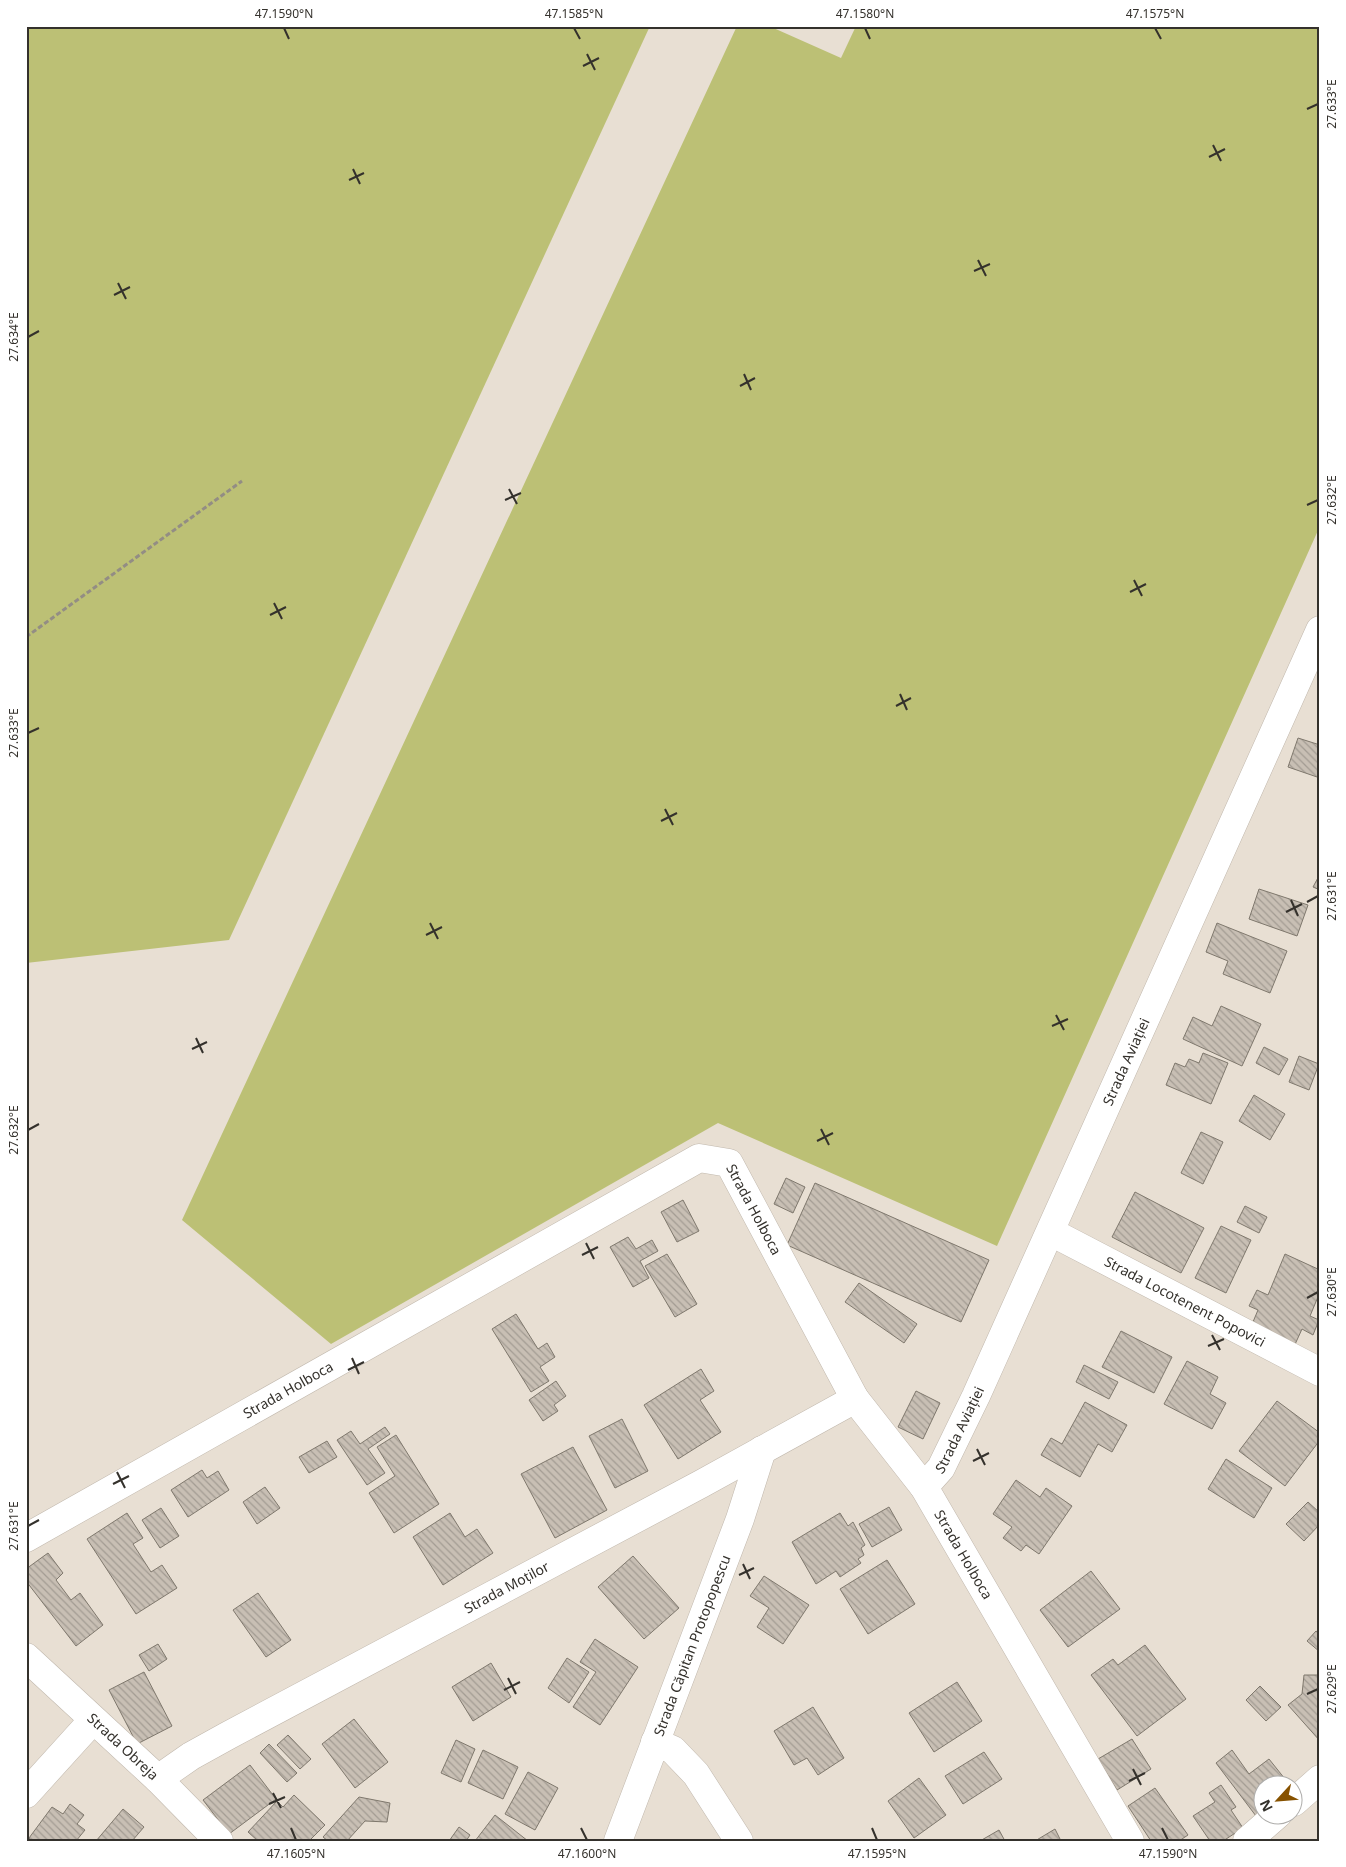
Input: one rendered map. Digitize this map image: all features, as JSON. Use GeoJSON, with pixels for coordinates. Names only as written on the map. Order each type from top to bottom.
{"type":"FeatureCollection","features":[{"type":"Feature","properties":{"kind":"street","name":"Strada Aviației"},"geometry":{"type":"LineString","coordinates":[[924,1487],[941,1468],[1051,1232],[1320,630]]}},
{"type":"Feature","properties":{"kind":"street","name":"Strada Holboca"},"geometry":{"type":"LineString","coordinates":[[26,1538],[699,1158],[729,1163],[856,1399],[924,1487],[1130,1841]]}},
{"type":"Feature","properties":{"kind":"street","name":"Strada Locotenent Popovici"},"geometry":{"type":"LineString","coordinates":[[1051,1232],[1320,1372]]}},
{"type":"Feature","properties":{"kind":"street","name":"Strada Moților"},"geometry":{"type":"LineString","coordinates":[[158,1779],[191,1756],[702,1484],[856,1399]]}},
{"type":"Feature","properties":{"kind":"street","name":"Strada Căpitan Protopopescu"},"geometry":{"type":"LineString","coordinates":[[618,1841],[740,1519],[762,1450]]}},
{"type":"Feature","properties":{"kind":"street","name":"Strada Obreja"},"geometry":{"type":"LineString","coordinates":[[26,1657],[158,1779],[218,1841]]}},
{"type":"Feature","properties":{"kind":"street"},"geometry":{"type":"LineString","coordinates":[[26,1794],[93,1720]]}},
{"type":"Feature","properties":{"kind":"street"},"geometry":{"type":"LineString","coordinates":[[655,1742],[673,1750],[696,1774],[739,1841]]}},
{"type":"Feature","properties":{"kind":"street"},"geometry":{"type":"LineString","coordinates":[[1304,1794],[1320,1780]]}},
{"type":"Feature","properties":{"kind":"street"},"geometry":{"type":"LineString","coordinates":[[1247,1841],[1267,1824]]}},
{"type":"Feature","properties":{"kind":"path"},"geometry":{"type":"LineString","coordinates":[[26,637],[242,481]]}},
{"type":"Feature","properties":{"kind":"green space"},"geometry":{"type":"Polygon","coordinates":[[[26,26],[650,26],[229,940],[26,963],[26,26]]]}},
{"type":"Feature","properties":{"kind":"green space"},"geometry":{"type":"Polygon","coordinates":[[[737,26],[769,26],[841,58],[856,26],[1320,26],[1320,526],[997,1246],[718,1123],[331,1344],[182,1220],[737,26]]]}},
{"type":"Feature","properties":{"kind":"building"},"geometry":{"type":"Polygon","coordinates":[[[1298,738],[1320,745],[1320,778],[1288,767],[1298,738]]]}},
{"type":"Feature","properties":{"kind":"building"},"geometry":{"type":"Polygon","coordinates":[[[1320,874],[1320,890],[1313,887],[1320,874]]]}},
{"type":"Feature","properties":{"kind":"building"},"geometry":{"type":"Polygon","coordinates":[[[1259,889],[1308,905],[1297,936],[1249,919],[1259,889]]]}},
{"type":"Feature","properties":{"kind":"building"},"geometry":{"type":"Polygon","coordinates":[[[1217,923],[1287,951],[1270,993],[1223,974],[1228,961],[1206,952],[1217,923]]]}},
{"type":"Feature","properties":{"kind":"building"},"geometry":{"type":"Polygon","coordinates":[[[1221,1006],[1261,1024],[1242,1066],[1183,1039],[1193,1017],[1212,1026],[1221,1006]]]}},
{"type":"Feature","properties":{"kind":"building"},"geometry":{"type":"Polygon","coordinates":[[[1264,1047],[1288,1059],[1279,1075],[1256,1063],[1264,1047]]]}},
{"type":"Feature","properties":{"kind":"building"},"geometry":{"type":"Polygon","coordinates":[[[1203,1053],[1228,1063],[1211,1104],[1166,1085],[1175,1063],[1185,1067],[1189,1059],[1199,1063],[1203,1053]]]}},
{"type":"Feature","properties":{"kind":"building"},"geometry":{"type":"Polygon","coordinates":[[[1299,1056],[1319,1064],[1309,1090],[1289,1082],[1299,1056]]]}},
{"type":"Feature","properties":{"kind":"building"},"geometry":{"type":"Polygon","coordinates":[[[1254,1095],[1285,1114],[1270,1140],[1239,1121],[1254,1095]]]}},
{"type":"Feature","properties":{"kind":"building"},"geometry":{"type":"Polygon","coordinates":[[[1201,1132],[1223,1142],[1203,1184],[1181,1173],[1201,1132]]]}},
{"type":"Feature","properties":{"kind":"building"},"geometry":{"type":"Polygon","coordinates":[[[786,1178],[805,1187],[793,1213],[774,1204],[786,1178]]]}},
{"type":"Feature","properties":{"kind":"building"},"geometry":{"type":"Polygon","coordinates":[[[815,1183],[989,1260],[961,1322],[787,1245],[815,1183]]]}},
{"type":"Feature","properties":{"kind":"building"},"geometry":{"type":"Polygon","coordinates":[[[1135,1192],[1204,1228],[1181,1273],[1112,1237],[1135,1192]]]}},
{"type":"Feature","properties":{"kind":"building"},"geometry":{"type":"Polygon","coordinates":[[[683,1200],[699,1231],[677,1242],[661,1212],[683,1200]]]}},
{"type":"Feature","properties":{"kind":"building"},"geometry":{"type":"Polygon","coordinates":[[[1245,1206],[1267,1217],[1259,1233],[1237,1222],[1245,1206]]]}},
{"type":"Feature","properties":{"kind":"building"},"geometry":{"type":"Polygon","coordinates":[[[1221,1226],[1251,1240],[1226,1293],[1195,1278],[1221,1226]]]}},
{"type":"Feature","properties":{"kind":"building"},"geometry":{"type":"Polygon","coordinates":[[[628,1237],[636,1249],[652,1240],[658,1251],[640,1261],[649,1278],[633,1287],[610,1247],[628,1237]]]}},
{"type":"Feature","properties":{"kind":"building"},"geometry":{"type":"Polygon","coordinates":[[[667,1254],[697,1304],[675,1317],[645,1266],[667,1254]]]}},
{"type":"Feature","properties":{"kind":"building"},"geometry":{"type":"Polygon","coordinates":[[[1285,1254],[1320,1270],[1320,1292],[1310,1316],[1319,1320],[1313,1335],[1302,1329],[1292,1351],[1250,1329],[1258,1310],[1249,1306],[1257,1290],[1268,1295],[1285,1254]]]}},
{"type":"Feature","properties":{"kind":"building"},"geometry":{"type":"Polygon","coordinates":[[[859,1283],[917,1324],[904,1343],[845,1302],[859,1283]]]}},
{"type":"Feature","properties":{"kind":"building"},"geometry":{"type":"Polygon","coordinates":[[[516,1314],[538,1349],[547,1343],[555,1357],[540,1367],[549,1381],[531,1392],[492,1329],[516,1314]]]}},
{"type":"Feature","properties":{"kind":"building"},"geometry":{"type":"Polygon","coordinates":[[[1121,1331],[1172,1357],[1154,1393],[1102,1367],[1121,1331]]]}},
{"type":"Feature","properties":{"kind":"building"},"geometry":{"type":"Polygon","coordinates":[[[1187,1361],[1218,1377],[1210,1394],[1226,1403],[1212,1429],[1164,1404],[1187,1361]]]}},
{"type":"Feature","properties":{"kind":"building"},"geometry":{"type":"Polygon","coordinates":[[[1084,1365],[1118,1382],[1109,1399],[1076,1382],[1084,1365]]]}},
{"type":"Feature","properties":{"kind":"building"},"geometry":{"type":"Polygon","coordinates":[[[701,1369],[714,1391],[700,1400],[721,1432],[678,1459],[644,1405],[701,1369]]]}},
{"type":"Feature","properties":{"kind":"building"},"geometry":{"type":"Polygon","coordinates":[[[556,1381],[566,1396],[554,1405],[558,1411],[543,1421],[529,1400],[556,1381]]]}},
{"type":"Feature","properties":{"kind":"building"},"geometry":{"type":"Polygon","coordinates":[[[916,1391],[940,1403],[923,1439],[898,1427],[916,1391]]]}},
{"type":"Feature","properties":{"kind":"building"},"geometry":{"type":"Polygon","coordinates":[[[1277,1401],[1320,1433],[1320,1440],[1285,1486],[1239,1451],[1277,1401]]]}},
{"type":"Feature","properties":{"kind":"building"},"geometry":{"type":"Polygon","coordinates":[[[1085,1402],[1127,1425],[1112,1452],[1098,1444],[1080,1477],[1041,1455],[1051,1438],[1062,1444],[1085,1402]]]}},
{"type":"Feature","properties":{"kind":"building"},"geometry":{"type":"Polygon","coordinates":[[[622,1419],[648,1471],[615,1488],[589,1436],[622,1419]]]}},
{"type":"Feature","properties":{"kind":"building"},"geometry":{"type":"Polygon","coordinates":[[[385,1427],[390,1434],[368,1449],[385,1473],[367,1485],[337,1440],[351,1431],[360,1444],[385,1427]]]}},
{"type":"Feature","properties":{"kind":"building"},"geometry":{"type":"Polygon","coordinates":[[[396,1435],[439,1504],[394,1533],[369,1493],[395,1476],[377,1447],[396,1435]]]}},
{"type":"Feature","properties":{"kind":"building"},"geometry":{"type":"Polygon","coordinates":[[[327,1441],[337,1457],[309,1473],[299,1457],[327,1441]]]}},
{"type":"Feature","properties":{"kind":"building"},"geometry":{"type":"Polygon","coordinates":[[[573,1447],[607,1510],[555,1538],[521,1474],[573,1447]]]}},
{"type":"Feature","properties":{"kind":"building"},"geometry":{"type":"Polygon","coordinates":[[[1226,1459],[1272,1488],[1254,1518],[1208,1489],[1226,1459]]]}},
{"type":"Feature","properties":{"kind":"building"},"geometry":{"type":"Polygon","coordinates":[[[202,1470],[207,1478],[218,1471],[229,1490],[188,1517],[171,1490],[202,1470]]]}},
{"type":"Feature","properties":{"kind":"building"},"geometry":{"type":"Polygon","coordinates":[[[1016,1480],[1040,1497],[1046,1488],[1072,1506],[1039,1554],[1026,1545],[1021,1551],[1003,1538],[1012,1527],[993,1514],[1016,1480]]]}},
{"type":"Feature","properties":{"kind":"building"},"geometry":{"type":"Polygon","coordinates":[[[265,1487],[280,1508],[257,1524],[243,1502],[265,1487]]]}},
{"type":"Feature","properties":{"kind":"building"},"geometry":{"type":"Polygon","coordinates":[[[1308,1502],[1320,1513],[1320,1524],[1304,1541],[1286,1524],[1308,1502]]]}},
{"type":"Feature","properties":{"kind":"building"},"geometry":{"type":"Polygon","coordinates":[[[889,1507],[902,1530],[872,1547],[859,1524],[889,1507]]]}},
{"type":"Feature","properties":{"kind":"building"},"geometry":{"type":"Polygon","coordinates":[[[161,1508],[179,1536],[160,1548],[142,1520],[161,1508]]]}},
{"type":"Feature","properties":{"kind":"building"},"geometry":{"type":"Polygon","coordinates":[[[127,1513],[143,1538],[133,1544],[151,1572],[162,1565],[177,1588],[136,1614],[87,1539],[127,1513]]]}},
{"type":"Feature","properties":{"kind":"building"},"geometry":{"type":"Polygon","coordinates":[[[450,1513],[465,1537],[477,1529],[493,1553],[443,1585],[413,1537],[450,1513]]]}},
{"type":"Feature","properties":{"kind":"building"},"geometry":{"type":"Polygon","coordinates":[[[840,1513],[848,1526],[853,1522],[865,1545],[861,1548],[864,1555],[858,1559],[861,1563],[840,1577],[836,1571],[816,1584],[792,1542],[840,1513]]]}},
{"type":"Feature","properties":{"kind":"building"},"geometry":{"type":"Polygon","coordinates":[[[48,1553],[63,1573],[56,1580],[71,1600],[80,1593],[103,1625],[76,1646],[26,1581],[26,1569],[48,1553]]]}},
{"type":"Feature","properties":{"kind":"building"},"geometry":{"type":"Polygon","coordinates":[[[633,1556],[679,1608],[644,1639],[598,1587],[633,1556]]]}},
{"type":"Feature","properties":{"kind":"building"},"geometry":{"type":"Polygon","coordinates":[[[887,1560],[915,1604],[868,1634],[840,1589],[887,1560]]]}},
{"type":"Feature","properties":{"kind":"building"},"geometry":{"type":"Polygon","coordinates":[[[1091,1571],[1120,1609],[1068,1647],[1040,1610],[1091,1571]]]}},
{"type":"Feature","properties":{"kind":"building"},"geometry":{"type":"Polygon","coordinates":[[[764,1576],[809,1605],[783,1644],[757,1627],[769,1608],[750,1596],[764,1576]]]}},
{"type":"Feature","properties":{"kind":"building"},"geometry":{"type":"Polygon","coordinates":[[[258,1593],[291,1640],[266,1657],[233,1610],[258,1593]]]}},
{"type":"Feature","properties":{"kind":"building"},"geometry":{"type":"Polygon","coordinates":[[[1316,1631],[1320,1634],[1320,1652],[1307,1641],[1316,1631]]]}},
{"type":"Feature","properties":{"kind":"building"},"geometry":{"type":"Polygon","coordinates":[[[595,1639],[638,1667],[600,1725],[573,1707],[596,1672],[580,1662],[595,1639]]]}},
{"type":"Feature","properties":{"kind":"building"},"geometry":{"type":"Polygon","coordinates":[[[158,1644],[167,1659],[149,1671],[139,1655],[158,1644]]]}},
{"type":"Feature","properties":{"kind":"building"},"geometry":{"type":"Polygon","coordinates":[[[1145,1645],[1186,1699],[1137,1736],[1091,1675],[1113,1659],[1118,1665],[1145,1645]]]}},
{"type":"Feature","properties":{"kind":"building"},"geometry":{"type":"Polygon","coordinates":[[[567,1658],[589,1672],[569,1703],[548,1688],[567,1658]]]}},
{"type":"Feature","properties":{"kind":"building"},"geometry":{"type":"Polygon","coordinates":[[[491,1663],[511,1697],[473,1721],[452,1687],[491,1663]]]}},
{"type":"Feature","properties":{"kind":"building"},"geometry":{"type":"Polygon","coordinates":[[[144,1672],[172,1726],[137,1744],[109,1690],[144,1672]]]}},
{"type":"Feature","properties":{"kind":"building"},"geometry":{"type":"Polygon","coordinates":[[[1304,1675],[1320,1675],[1320,1741],[1288,1705],[1302,1694],[1304,1675]]]}},
{"type":"Feature","properties":{"kind":"building"},"geometry":{"type":"Polygon","coordinates":[[[957,1682],[982,1721],[934,1752],[909,1713],[957,1682]]]}},
{"type":"Feature","properties":{"kind":"building"},"geometry":{"type":"Polygon","coordinates":[[[1260,1686],[1281,1707],[1266,1721],[1246,1700],[1260,1686]]]}},
{"type":"Feature","properties":{"kind":"building"},"geometry":{"type":"Polygon","coordinates":[[[813,1707],[844,1758],[818,1775],[807,1758],[794,1765],[774,1731],[813,1707]]]}},
{"type":"Feature","properties":{"kind":"building"},"geometry":{"type":"Polygon","coordinates":[[[354,1719],[388,1762],[355,1788],[322,1744],[354,1719]]]}},
{"type":"Feature","properties":{"kind":"building"},"geometry":{"type":"Polygon","coordinates":[[[288,1735],[311,1759],[300,1769],[277,1745],[288,1735]]]}},
{"type":"Feature","properties":{"kind":"building"},"geometry":{"type":"Polygon","coordinates":[[[1132,1739],[1151,1769],[1117,1790],[1098,1759],[1132,1739]]]}},
{"type":"Feature","properties":{"kind":"building"},"geometry":{"type":"Polygon","coordinates":[[[456,1740],[475,1749],[461,1782],[441,1773],[456,1740]]]}},
{"type":"Feature","properties":{"kind":"building"},"geometry":{"type":"Polygon","coordinates":[[[269,1744],[297,1773],[287,1782],[260,1753],[269,1744]]]}},
{"type":"Feature","properties":{"kind":"building"},"geometry":{"type":"Polygon","coordinates":[[[483,1750],[518,1767],[503,1799],[468,1783],[483,1750]]]}},
{"type":"Feature","properties":{"kind":"building"},"geometry":{"type":"Polygon","coordinates":[[[1232,1750],[1249,1774],[1269,1759],[1281,1774],[1254,1774],[1254,1813],[1216,1763],[1232,1750]]]}},
{"type":"Feature","properties":{"kind":"building"},"geometry":{"type":"Polygon","coordinates":[[[984,1752],[1002,1779],[963,1804],[945,1776],[984,1752]]]}},
{"type":"Feature","properties":{"kind":"building"},"geometry":{"type":"Polygon","coordinates":[[[250,1765],[276,1799],[229,1834],[203,1800],[250,1765]]]}},
{"type":"Feature","properties":{"kind":"building"},"geometry":{"type":"Polygon","coordinates":[[[528,1772],[558,1788],[535,1830],[505,1814],[528,1772]]]}},
{"type":"Feature","properties":{"kind":"building"},"geometry":{"type":"Polygon","coordinates":[[[919,1778],[946,1815],[914,1838],[888,1801],[919,1778]]]}},
{"type":"Feature","properties":{"kind":"building"},"geometry":{"type":"Polygon","coordinates":[[[1221,1785],[1236,1807],[1231,1810],[1243,1828],[1223,1841],[1210,1841],[1193,1816],[1215,1802],[1209,1793],[1221,1785]]]}},
{"type":"Feature","properties":{"kind":"building"},"geometry":{"type":"Polygon","coordinates":[[[1155,1788],[1188,1835],[1179,1841],[1151,1841],[1128,1806],[1155,1788]]]}},
{"type":"Feature","properties":{"kind":"building"},"geometry":{"type":"Polygon","coordinates":[[[294,1795],[325,1825],[309,1841],[258,1841],[248,1832],[277,1801],[283,1807],[294,1795]]]}},
{"type":"Feature","properties":{"kind":"building"},"geometry":{"type":"Polygon","coordinates":[[[359,1797],[390,1803],[387,1822],[365,1821],[347,1841],[328,1841],[323,1837],[359,1797]]]}},
{"type":"Feature","properties":{"kind":"building"},"geometry":{"type":"Polygon","coordinates":[[[70,1804],[84,1815],[77,1824],[85,1830],[76,1841],[32,1841],[29,1838],[52,1807],[63,1814],[70,1804]]]}},
{"type":"Feature","properties":{"kind":"building"},"geometry":{"type":"Polygon","coordinates":[[[123,1809],[144,1827],[132,1841],[96,1841],[123,1809]]]}},
{"type":"Feature","properties":{"kind":"building"},"geometry":{"type":"Polygon","coordinates":[[[495,1815],[528,1841],[475,1841],[495,1815]]]}},
{"type":"Feature","properties":{"kind":"building"},"geometry":{"type":"Polygon","coordinates":[[[459,1827],[470,1835],[466,1841],[449,1841],[459,1827]]]}},
{"type":"Feature","properties":{"kind":"building"},"geometry":{"type":"Polygon","coordinates":[[[1055,1829],[1061,1841],[1035,1841],[1055,1829]]]}},
{"type":"Feature","properties":{"kind":"building"},"geometry":{"type":"Polygon","coordinates":[[[999,1830],[1005,1841],[980,1841],[999,1830]]]}}]}
